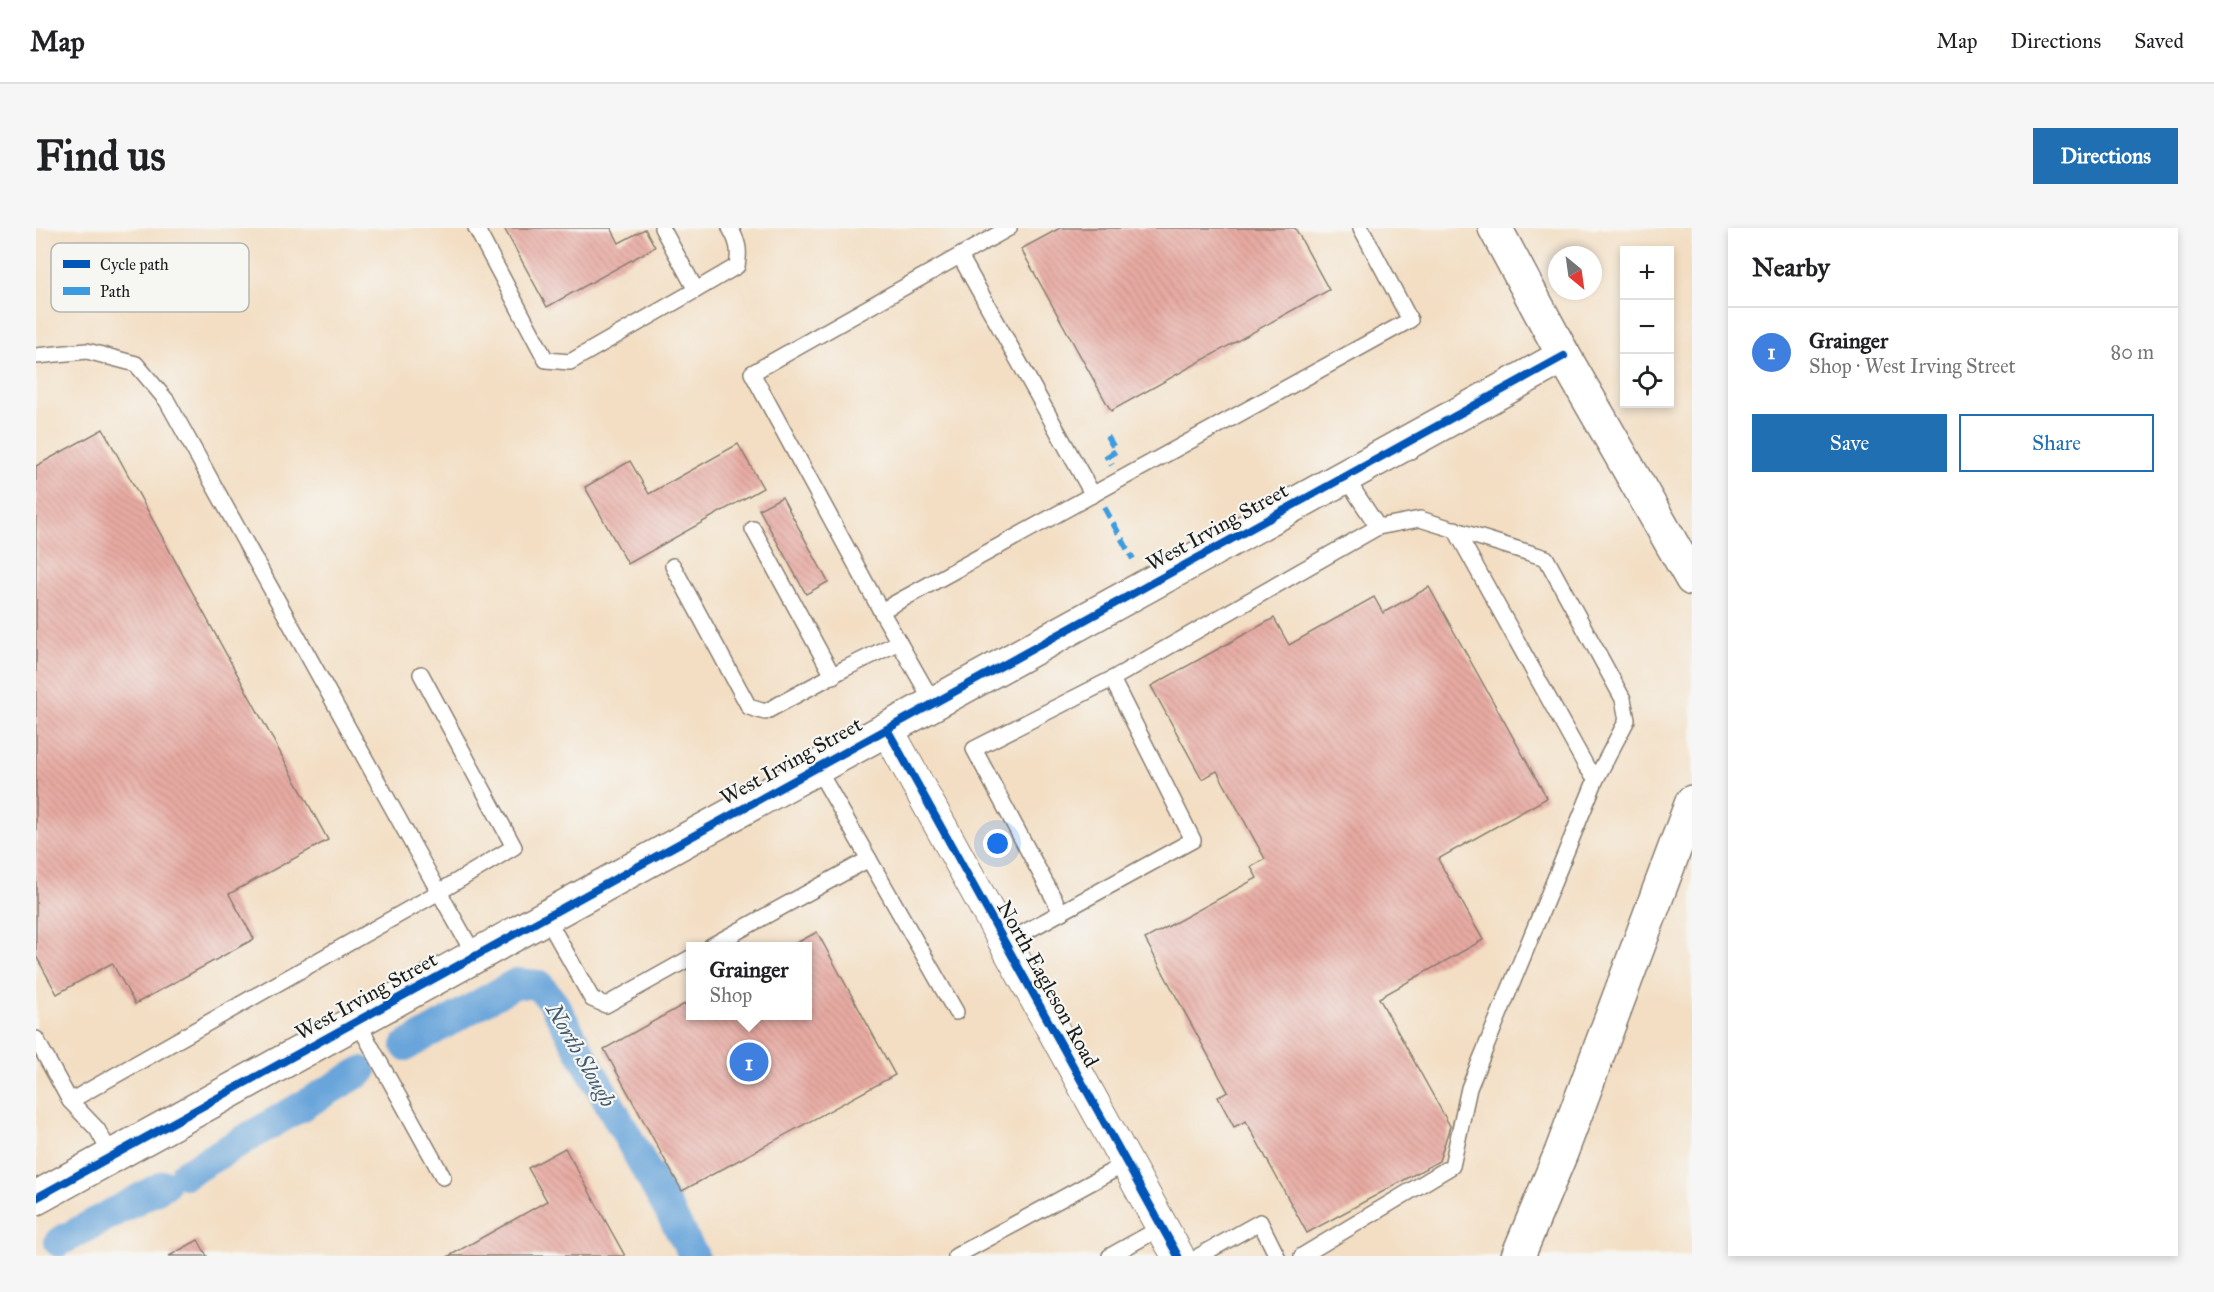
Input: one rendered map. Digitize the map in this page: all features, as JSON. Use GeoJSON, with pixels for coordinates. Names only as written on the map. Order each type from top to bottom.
{"type":"FeatureCollection","features":[{"type":"Feature","properties":{"kind":"main road"},"geometry":{"type":"LineString","coordinates":[[1503,230],[1564,356],[1692,579]]}},
{"type":"Feature","properties":{"kind":"main road","name":"West Irving Street"},"geometry":{"type":"LineString","coordinates":[[36,1198],[1564,356]]}},
{"type":"Feature","properties":{"kind":"main road"},"geometry":{"type":"LineString","coordinates":[[1518,1256],[1562,1153],[1692,802]]}},
{"type":"Feature","properties":{"kind":"street","name":"North Eagleson Road"},"geometry":{"type":"LineString","coordinates":[[887,729],[1178,1256]]}},
{"type":"Feature","properties":{"kind":"lane"},"geometry":{"type":"LineString","coordinates":[[476,228],[546,360],[570,362],[737,266],[740,255],[739,243],[730,228]]}},
{"type":"Feature","properties":{"kind":"lane"},"geometry":{"type":"LineString","coordinates":[[662,228],[696,290]]}},
{"type":"Feature","properties":{"kind":"lane"},"geometry":{"type":"LineString","coordinates":[[934,704],[752,373],[1009,228]]}},
{"type":"Feature","properties":{"kind":"lane"},"geometry":{"type":"LineString","coordinates":[[881,611],[1410,320],[1361,228]]}},
{"type":"Feature","properties":{"kind":"lane"},"geometry":{"type":"LineString","coordinates":[[960,256],[1093,495]]}},
{"type":"Feature","properties":{"kind":"lane"},"geometry":{"type":"LineString","coordinates":[[36,356],[87,351],[136,364],[167,401],[475,956]]}},
{"type":"Feature","properties":{"kind":"lane"},"geometry":{"type":"LineString","coordinates":[[1345,477],[1378,527]]}},
{"type":"Feature","properties":{"kind":"lane"},"geometry":{"type":"LineString","coordinates":[[1061,912],[974,750],[1112,679],[1378,527],[1420,519],[1546,558],[1623,699],[1626,720],[1596,779],[1469,1088],[1452,1166],[1302,1256]]}},
{"type":"Feature","properties":{"kind":"lane"},"geometry":{"type":"LineString","coordinates":[[753,529],[832,676]]}},
{"type":"Feature","properties":{"kind":"lane"},"geometry":{"type":"LineString","coordinates":[[1455,529],[1586,766],[1596,779]]}},
{"type":"Feature","properties":{"kind":"lane"},"geometry":{"type":"LineString","coordinates":[[673,566],[749,707],[765,712],[899,642]]}},
{"type":"Feature","properties":{"kind":"lane"},"geometry":{"type":"LineString","coordinates":[[70,1101],[439,892],[514,847],[421,674]]}},
{"type":"Feature","properties":{"kind":"lane"},"geometry":{"type":"LineString","coordinates":[[1005,943],[1193,840],[1112,679]]}},
{"type":"Feature","properties":{"kind":"lane"},"geometry":{"type":"LineString","coordinates":[[817,768],[956,1012]]}},
{"type":"Feature","properties":{"kind":"lane"},"geometry":{"type":"LineString","coordinates":[[718,942],[869,859]]}},
{"type":"Feature","properties":{"kind":"lane"},"geometry":{"type":"LineString","coordinates":[[546,917],[592,999],[606,1005],[686,960]]}},
{"type":"Feature","properties":{"kind":"lane"},"geometry":{"type":"LineString","coordinates":[[357,1021],[443,1177]]}},
{"type":"Feature","properties":{"kind":"lane"},"geometry":{"type":"LineString","coordinates":[[36,1039],[70,1101],[97,1129],[112,1156]]}},
{"type":"Feature","properties":{"kind":"lane"},"geometry":{"type":"LineString","coordinates":[[956,1256],[1127,1163]]}},
{"type":"Feature","properties":{"kind":"lane"},"geometry":{"type":"LineString","coordinates":[[1199,1256],[1260,1222],[1277,1256]]}},
{"type":"Feature","properties":{"kind":"lane"},"geometry":{"type":"LineString","coordinates":[[1110,1256],[1162,1227]]}},
{"type":"Feature","properties":{"kind":"building"},"geometry":{"type":"Polygon","coordinates":[[[504,228],[611,228],[619,243],[645,229],[655,247],[547,307],[504,228]]]}},
{"type":"Feature","properties":{"kind":"building"},"geometry":{"type":"Polygon","coordinates":[[[1060,228],[1295,228],[1329,290],[1111,411],[1021,249],[1060,228]]]}},
{"type":"Feature","properties":{"kind":"building"},"geometry":{"type":"Polygon","coordinates":[[[103,429],[328,840],[229,894],[254,939],[135,1004],[112,963],[57,994],[36,956],[36,466],[103,429]]]}},
{"type":"Feature","properties":{"kind":"building"},"geometry":{"type":"Polygon","coordinates":[[[738,444],[763,488],[628,564],[585,487],[630,461],[649,494],[738,444]]]}},
{"type":"Feature","properties":{"kind":"building"},"geometry":{"type":"Polygon","coordinates":[[[782,497],[828,582],[806,594],[759,509],[782,497]]]}},
{"type":"Feature","properties":{"kind":"building"},"geometry":{"type":"Polygon","coordinates":[[[1429,587],[1547,798],[1438,859],[1483,940],[1379,998],[1450,1126],[1439,1161],[1307,1233],[1246,1121],[1234,1127],[1218,1097],[1228,1092],[1145,939],[1257,878],[1251,867],[1265,859],[1217,771],[1202,779],[1151,686],[1274,618],[1289,645],[1374,597],[1383,613],[1429,587]]]}},
{"type":"Feature","properties":{"kind":"building"},"geometry":{"type":"Polygon","coordinates":[[[817,932],[895,1075],[682,1191],[604,1049],[686,1003],[686,1020],[812,1020],[812,942],[798,942],[817,932]]]}},
{"type":"Feature","properties":{"kind":"building"},"geometry":{"type":"Polygon","coordinates":[[[565,1148],[625,1256],[449,1256],[547,1201],[528,1168],[565,1148]]]}},
{"type":"Feature","properties":{"kind":"building"},"geometry":{"type":"Polygon","coordinates":[[[198,1240],[207,1256],[169,1256],[198,1240]]]}},
{"type":"Feature","properties":{"kind":"waterway","name":"North Slough"},"geometry":{"type":"LineString","coordinates":[[406,1046],[516,983],[539,985],[554,1004],[694,1256]]}},
{"type":"Feature","properties":{"kind":"waterway","name":"North Slough"},"geometry":{"type":"LineString","coordinates":[[185,1174],[362,1071]]}},
{"type":"Feature","properties":{"kind":"waterway","name":"North Slough"},"geometry":{"type":"LineString","coordinates":[[59,1242],[164,1185]]}},
{"type":"Feature","properties":{"kind":"marked path"},"geometry":{"type":"LineString","coordinates":[[1107,436],[1116,451],[1107,457],[1112,465]]}},
{"type":"Feature","properties":{"kind":"marked path"},"geometry":{"type":"LineString","coordinates":[[1104,507],[1133,559]]}},
{"type":"Feature","properties":{"kind":"cycle path"},"geometry":{"type":"LineString","coordinates":[[36,1198],[1564,356]]}},
{"type":"Feature","properties":{"kind":"cycle path"},"geometry":{"type":"LineString","coordinates":[[887,729],[1178,1256]]}},
{"type":"Feature","properties":{"kind":"place","name":"Grainger"},"geometry":{"type":"Point","coordinates":[749,1062]}}]}
